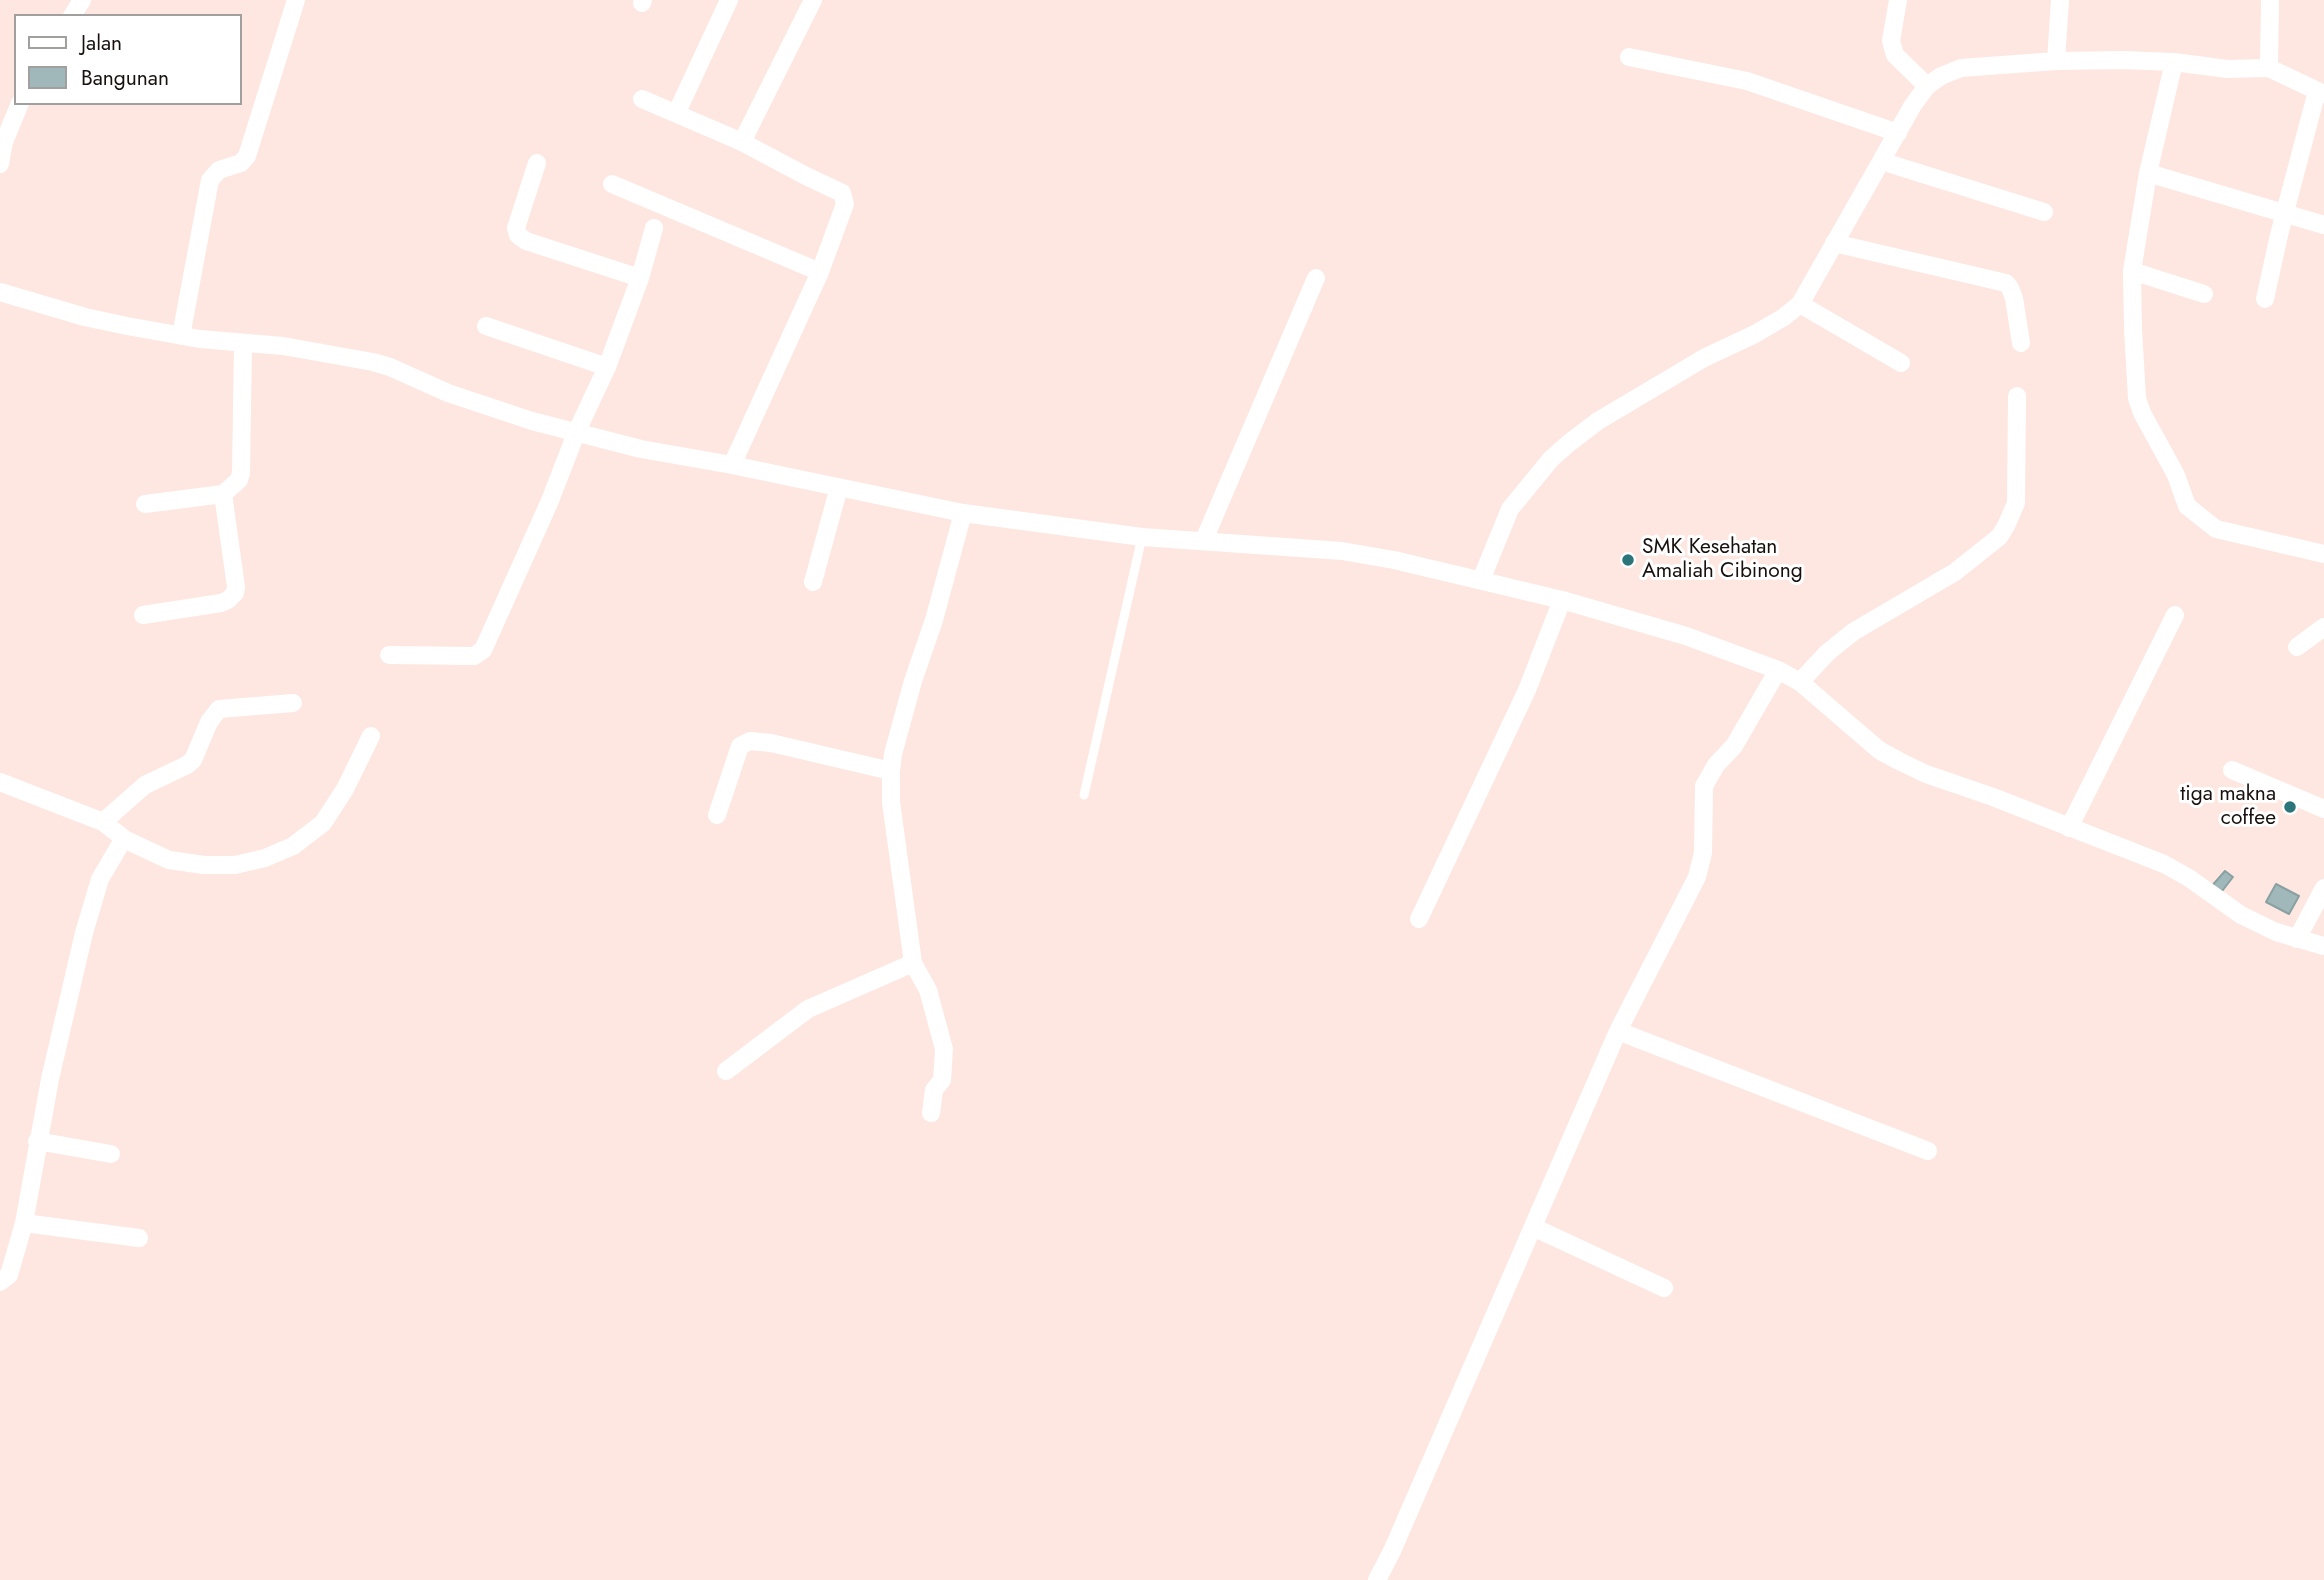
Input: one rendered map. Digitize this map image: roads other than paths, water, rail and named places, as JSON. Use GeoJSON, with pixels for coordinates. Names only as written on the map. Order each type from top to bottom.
{"type":"FeatureCollection","features":[{"type":"Feature","properties":{"kind":"street"},"geometry":{"type":"LineString","coordinates":[[181,336],[210,180],[219,170],[241,163],[247,156],[296,0]]}},
{"type":"Feature","properties":{"kind":"street"},"geometry":{"type":"LineString","coordinates":[[677,112],[729,0]]}},
{"type":"Feature","properties":{"kind":"street"},"geometry":{"type":"LineString","coordinates":[[742,142],[813,0]]}},
{"type":"Feature","properties":{"kind":"street"},"geometry":{"type":"LineString","coordinates":[[1898,0],[1891,41],[1895,55],[1927,86]]}},
{"type":"Feature","properties":{"kind":"street"},"geometry":{"type":"LineString","coordinates":[[2056,61],[2060,0]]}},
{"type":"Feature","properties":{"kind":"street"},"geometry":{"type":"LineString","coordinates":[[2269,68],[2270,0]]}},
{"type":"Feature","properties":{"kind":"street"},"geometry":{"type":"LineString","coordinates":[[1629,57],[1747,81],[1898,133]]}},
{"type":"Feature","properties":{"kind":"street"},"geometry":{"type":"LineString","coordinates":[[1480,580],[1510,509],[1545,466],[1569,443],[1598,421],[1704,358],[1755,334],[1800,304],[1913,105],[1927,86],[1941,76],[1961,68],[2056,61],[2123,60],[2174,62],[2227,69],[2269,68],[2321,93],[2285,213],[2265,299]]}},
{"type":"Feature","properties":{"kind":"street"},"geometry":{"type":"LineString","coordinates":[[2174,62],[2148,173],[2132,271],[2137,398],[2176,475],[2187,506],[2216,529],[2324,554]]}},
{"type":"Feature","properties":{"kind":"street"},"geometry":{"type":"LineString","coordinates":[[642,99],[742,142],[844,194],[845,204],[820,272],[732,465]]}},
{"type":"Feature","properties":{"kind":"street"},"geometry":{"type":"LineString","coordinates":[[0,164],[4,142],[19,105]]}},
{"type":"Feature","properties":{"kind":"street"},"geometry":{"type":"LineString","coordinates":[[1881,161],[2044,212]]}},
{"type":"Feature","properties":{"kind":"street"},"geometry":{"type":"LineString","coordinates":[[537,163],[516,228],[519,235],[526,241],[640,278]]}},
{"type":"Feature","properties":{"kind":"street"},"geometry":{"type":"LineString","coordinates":[[2148,173],[2324,225]]}},
{"type":"Feature","properties":{"kind":"street"},"geometry":{"type":"LineString","coordinates":[[612,184],[820,272]]}},
{"type":"Feature","properties":{"kind":"street"},"geometry":{"type":"LineString","coordinates":[[389,655],[466,656],[481,653],[525,559],[577,431],[607,367],[640,278],[654,228]]}},
{"type":"Feature","properties":{"kind":"street"},"geometry":{"type":"LineString","coordinates":[[1835,243],[2006,283],[2014,298],[2021,344]]}},
{"type":"Feature","properties":{"kind":"street"},"geometry":{"type":"LineString","coordinates":[[2132,271],[2204,294]]}},
{"type":"Feature","properties":{"kind":"street"},"geometry":{"type":"LineString","coordinates":[[1203,540],[1316,278]]}},
{"type":"Feature","properties":{"kind":"street"},"geometry":{"type":"LineString","coordinates":[[0,292],[85,317],[181,336],[283,346],[373,362],[491,409],[641,449],[963,513],[1142,537],[1342,551],[1394,560],[1562,600],[1686,636],[1778,670],[1800,682],[1879,750],[1899,761],[1926,774],[1993,797],[2164,864],[2189,878],[2241,915],[2297,939],[2324,946]]}},
{"type":"Feature","properties":{"kind":"street"},"geometry":{"type":"LineString","coordinates":[[1800,304],[1901,363]]}},
{"type":"Feature","properties":{"kind":"street"},"geometry":{"type":"LineString","coordinates":[[486,326],[607,367]]}},
{"type":"Feature","properties":{"kind":"street"},"geometry":{"type":"LineString","coordinates":[[145,504],[223,494],[239,480],[243,344]]}},
{"type":"Feature","properties":{"kind":"street"},"geometry":{"type":"LineString","coordinates":[[1800,682],[1827,653],[1853,632],[1955,572],[1999,537],[2016,503],[2017,397]]}},
{"type":"Feature","properties":{"kind":"street"},"geometry":{"type":"LineString","coordinates":[[813,582],[839,487]]}},
{"type":"Feature","properties":{"kind":"street"},"geometry":{"type":"LineString","coordinates":[[143,615],[221,603],[235,593],[223,494]]}},
{"type":"Feature","properties":{"kind":"street"},"geometry":{"type":"LineString","coordinates":[[932,1114],[934,1090],[942,1080],[944,1049],[928,990],[913,963],[891,802],[891,771],[913,681],[934,620],[963,513]]}},
{"type":"Feature","properties":{"kind":"street"},"geometry":{"type":"LineString","coordinates":[[1419,919],[1527,690],[1562,600]]}},
{"type":"Feature","properties":{"kind":"street"},"geometry":{"type":"LineString","coordinates":[[2069,828],[2175,615]]}},
{"type":"Feature","properties":{"kind":"street"},"geometry":{"type":"LineString","coordinates":[[2297,647],[2324,627]]}},
{"type":"Feature","properties":{"kind":"street"},"geometry":{"type":"LineString","coordinates":[[1377,1580],[1618,1031],[1697,877],[1703,853],[1704,786],[1716,765],[1734,746],[1778,670]]}},
{"type":"Feature","properties":{"kind":"street"},"geometry":{"type":"LineString","coordinates":[[103,822],[145,785],[176,772],[193,760],[209,722],[219,709],[293,703]]}},
{"type":"Feature","properties":{"kind":"street"},"geometry":{"type":"LineString","coordinates":[[0,782],[103,822],[126,840],[169,860],[204,865],[235,865],[265,858],[293,846],[323,823],[345,789],[371,736]]}},
{"type":"Feature","properties":{"kind":"street"},"geometry":{"type":"LineString","coordinates":[[717,815],[740,746],[750,741],[771,743],[891,771]]}},
{"type":"Feature","properties":{"kind":"street"},"geometry":{"type":"LineString","coordinates":[[2232,770],[2324,809]]}},
{"type":"Feature","properties":{"kind":"street"},"geometry":{"type":"LineString","coordinates":[[0,1282],[9,1275],[24,1223],[57,1044],[84,933],[100,879],[120,845],[126,840]]}},
{"type":"Feature","properties":{"kind":"street"},"geometry":{"type":"LineString","coordinates":[[2297,939],[2324,888]]}},
{"type":"Feature","properties":{"kind":"street"},"geometry":{"type":"LineString","coordinates":[[726,1071],[815,1006],[913,963]]}},
{"type":"Feature","properties":{"kind":"street"},"geometry":{"type":"LineString","coordinates":[[1618,1031],[1928,1151]]}},
{"type":"Feature","properties":{"kind":"street"},"geometry":{"type":"LineString","coordinates":[[37,1141],[111,1154]]}},
{"type":"Feature","properties":{"kind":"street"},"geometry":{"type":"LineString","coordinates":[[24,1223],[139,1238]]}},
{"type":"Feature","properties":{"kind":"street"},"geometry":{"type":"LineString","coordinates":[[1532,1227],[1664,1288]]}},
{"type":"Feature","properties":{"kind":"lane"},"geometry":{"type":"LineString","coordinates":[[1084,795],[1142,537]]}},
{"type":"Feature","properties":{"kind":"place","name":"SMK Kesehatan Amaliah Cibinong"},"geometry":{"type":"Point","coordinates":[1628,560]}},
{"type":"Feature","properties":{"kind":"place","name":"tiga makna coffee"},"geometry":{"type":"Point","coordinates":[2290,807]}}]}
